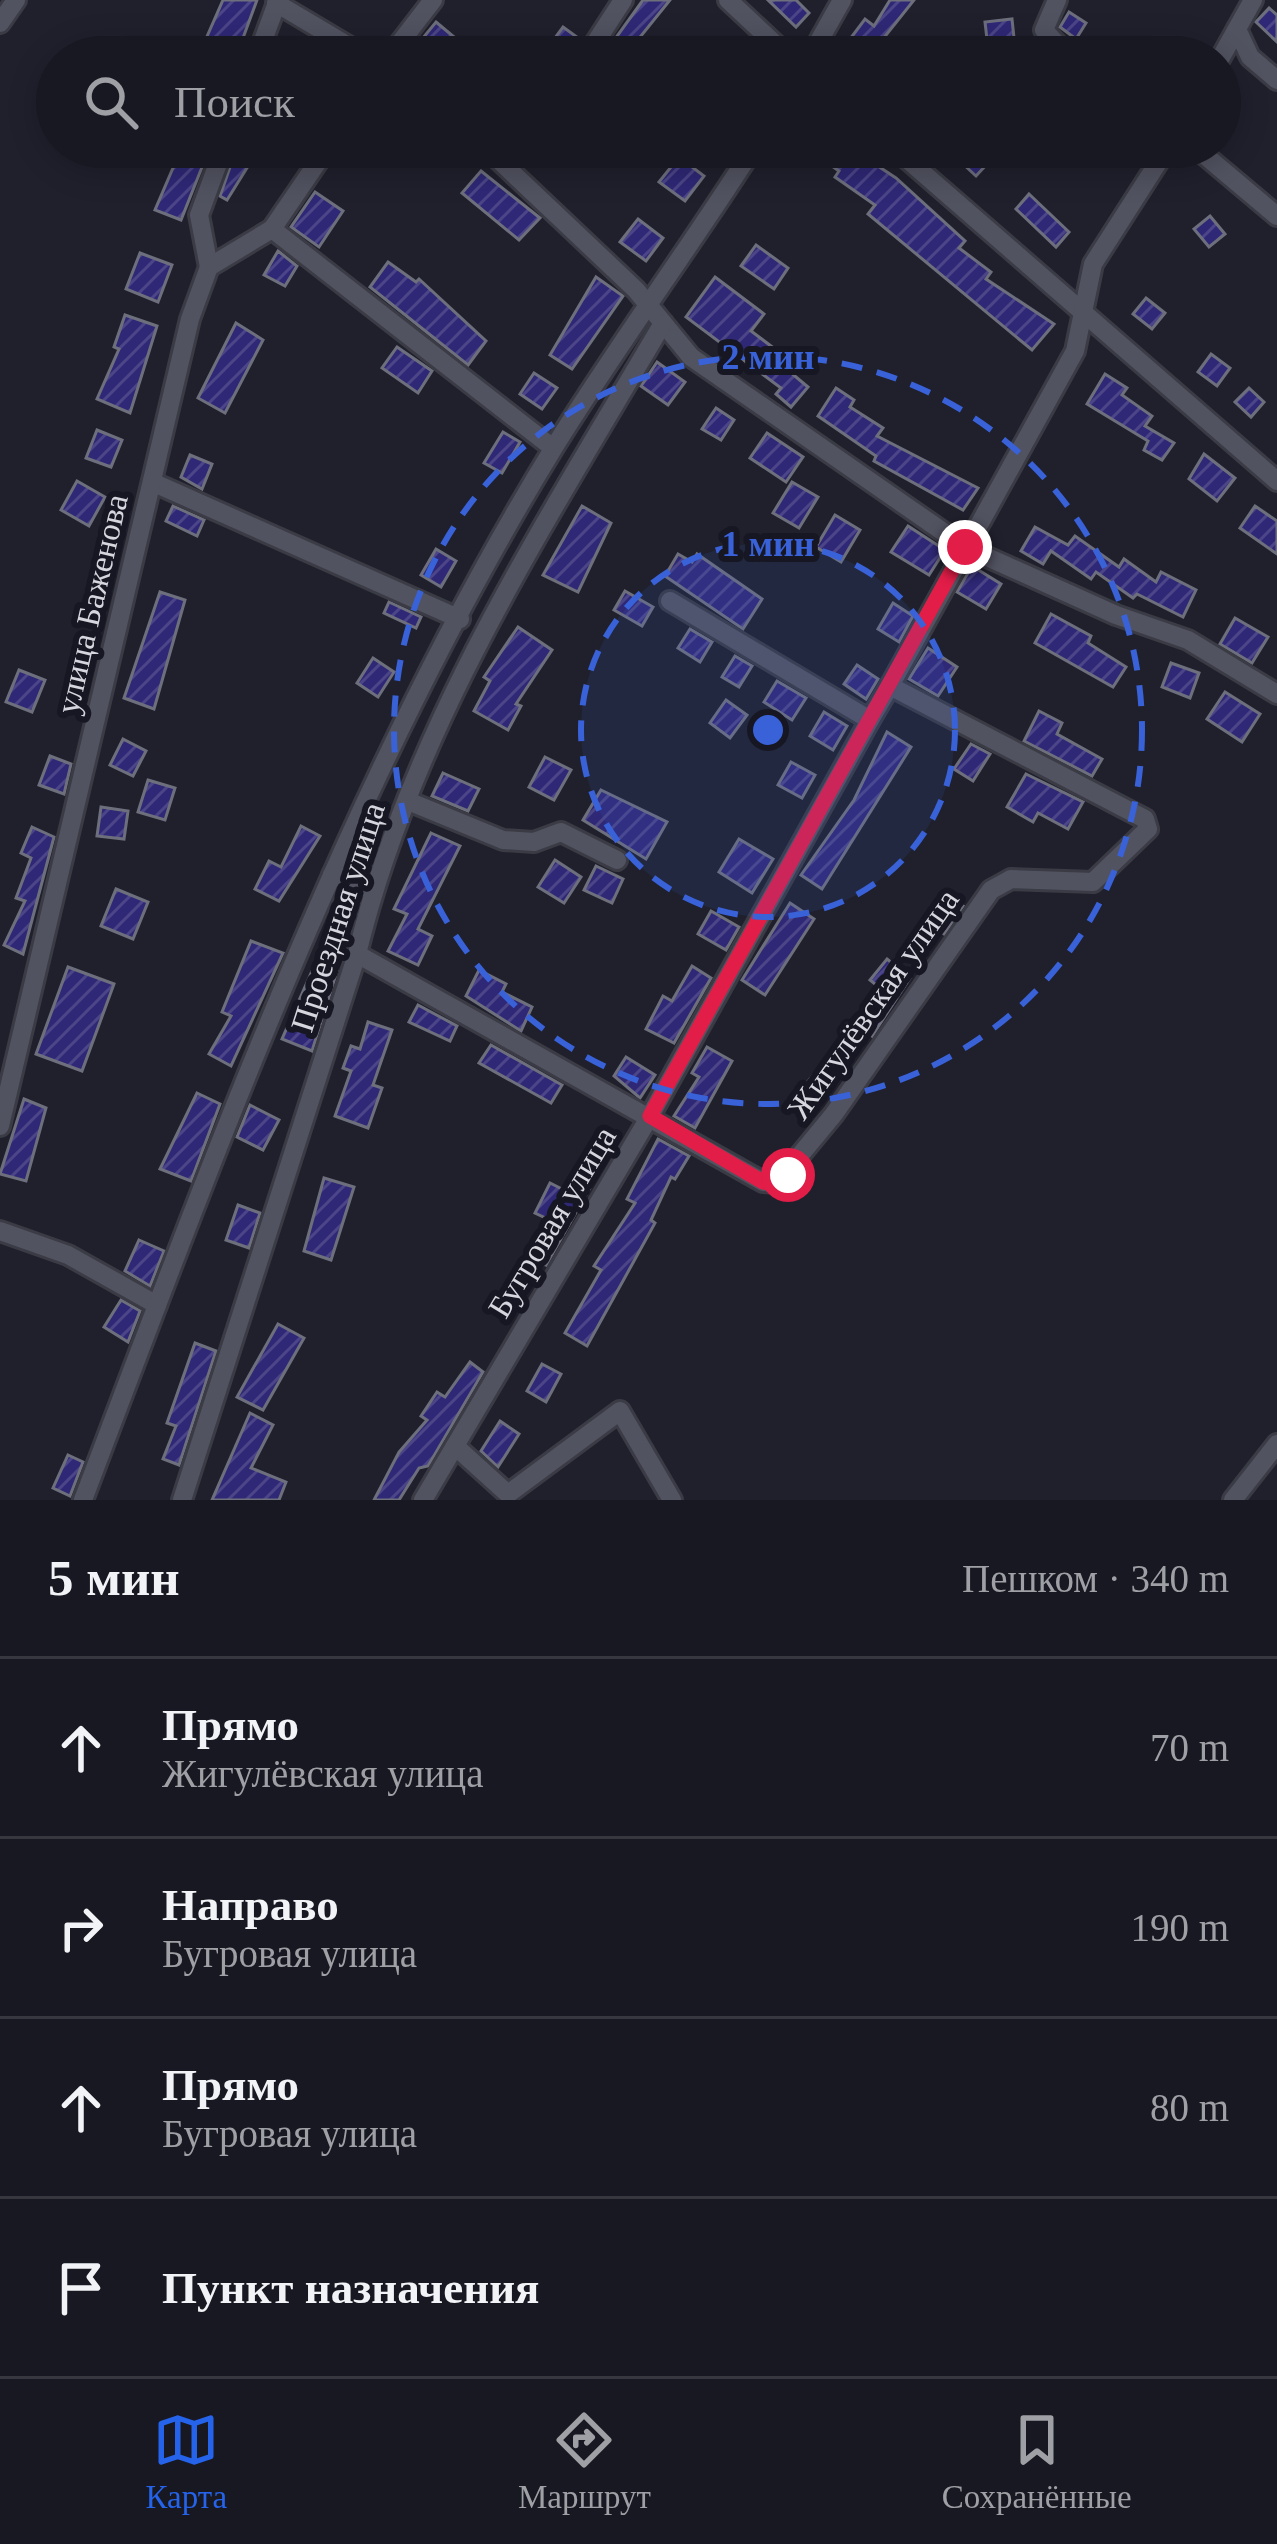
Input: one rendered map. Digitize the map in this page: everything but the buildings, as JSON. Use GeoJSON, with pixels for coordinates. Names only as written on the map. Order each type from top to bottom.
{"type":"FeatureCollection","features":[{"type":"Feature","properties":{"kind":"street"},"geometry":{"type":"LineString","coordinates":[[0,23],[16,0]]}},
{"type":"Feature","properties":{"kind":"street"},"geometry":{"type":"LineString","coordinates":[[405,36],[433,0]]}},
{"type":"Feature","properties":{"kind":"street"},"geometry":{"type":"LineString","coordinates":[[600,36],[623,0]]}},
{"type":"Feature","properties":{"kind":"street"},"geometry":{"type":"LineString","coordinates":[[728,0],[767,36]]}},
{"type":"Feature","properties":{"kind":"street"},"geometry":{"type":"LineString","coordinates":[[822,36],[842,0]]}},
{"type":"Feature","properties":{"kind":"street"},"geometry":{"type":"LineString","coordinates":[[1049,36],[1044,31],[1057,0]]}},
{"type":"Feature","properties":{"kind":"street"},"geometry":{"type":"LineString","coordinates":[[1233,36],[1253,0]]}},
{"type":"Feature","properties":{"kind":"street"},"geometry":{"type":"LineString","coordinates":[[264,36],[277,1],[334,36]]}},
{"type":"Feature","properties":{"kind":"street"},"geometry":{"type":"LineString","coordinates":[[1237,29],[1240,36]]}},
{"type":"Feature","properties":{"kind":"street"},"geometry":{"type":"LineString","coordinates":[[1241,37],[1250,56],[1277,80]]}},
{"type":"Feature","properties":{"kind":"street"},"geometry":{"type":"LineString","coordinates":[[216,168],[199,215],[209,267],[272,229],[314,168]]}},
{"type":"Feature","properties":{"kind":"street"},"geometry":{"type":"LineString","coordinates":[[514,168],[636,290],[692,357],[965,547],[1116,615],[1188,640],[1277,694]]}},
{"type":"Feature","properties":{"kind":"street","name":"Проездная улица"},"geometry":{"type":"LineString","coordinates":[[182,1500],[357,954],[372,890],[408,801],[454,692],[742,168]]}},
{"type":"Feature","properties":{"kind":"street"},"geometry":{"type":"LineString","coordinates":[[917,168],[1277,481]]}},
{"type":"Feature","properties":{"kind":"street"},"geometry":{"type":"LineString","coordinates":[[890,686],[1075,351],[1093,264],[1155,168]]}},
{"type":"Feature","properties":{"kind":"street"},"geometry":{"type":"LineString","coordinates":[[1220,168],[1277,216]]}},
{"type":"Feature","properties":{"kind":"street"},"geometry":{"type":"LineString","coordinates":[[272,229],[554,448]]}},
{"type":"Feature","properties":{"kind":"street","name":"улица Баженова"},"geometry":{"type":"LineString","coordinates":[[0,1126],[190,319],[209,267]]}},
{"type":"Feature","properties":{"kind":"street","name":"Проездная улица"},"geometry":{"type":"LineString","coordinates":[[83,1500],[332,875],[460,619],[554,448],[657,316]]}},
{"type":"Feature","properties":{"kind":"street"},"geometry":{"type":"LineString","coordinates":[[152,482],[460,619]]}},
{"type":"Feature","properties":{"kind":"street"},"geometry":{"type":"LineString","coordinates":[[670,601],[870,720]]}},
{"type":"Feature","properties":{"kind":"street","name":"Бугровая улица"},"geometry":{"type":"LineString","coordinates":[[423,1500],[650,1116],[890,686]]}},
{"type":"Feature","properties":{"kind":"street","name":"Жигулёвская улица"},"geometry":{"type":"LineString","coordinates":[[357,954],[763,1182],[784,1180],[991,890],[1011,879],[1093,882],[1149,824],[890,686]]}},
{"type":"Feature","properties":{"kind":"street"},"geometry":{"type":"LineString","coordinates":[[408,801],[503,840],[533,842],[561,832],[617,860]]}},
{"type":"Feature","properties":{"kind":"street"},"geometry":{"type":"LineString","coordinates":[[332,875],[372,890]]}},
{"type":"Feature","properties":{"kind":"street"},"geometry":{"type":"LineString","coordinates":[[0,1231],[68,1255],[157,1305]]}},
{"type":"Feature","properties":{"kind":"street"},"geometry":{"type":"LineString","coordinates":[[455,1446],[508,1494],[620,1411],[673,1500]]}},
{"type":"Feature","properties":{"kind":"street"},"geometry":{"type":"LineString","coordinates":[[1233,1500],[1277,1444]]}},
{"type":"Feature","properties":{"kind":"route"},"geometry":{"type":"LineString","coordinates":[[788,1175],[777,1184],[763,1182],[650,1116],[965,547]]}}]}
